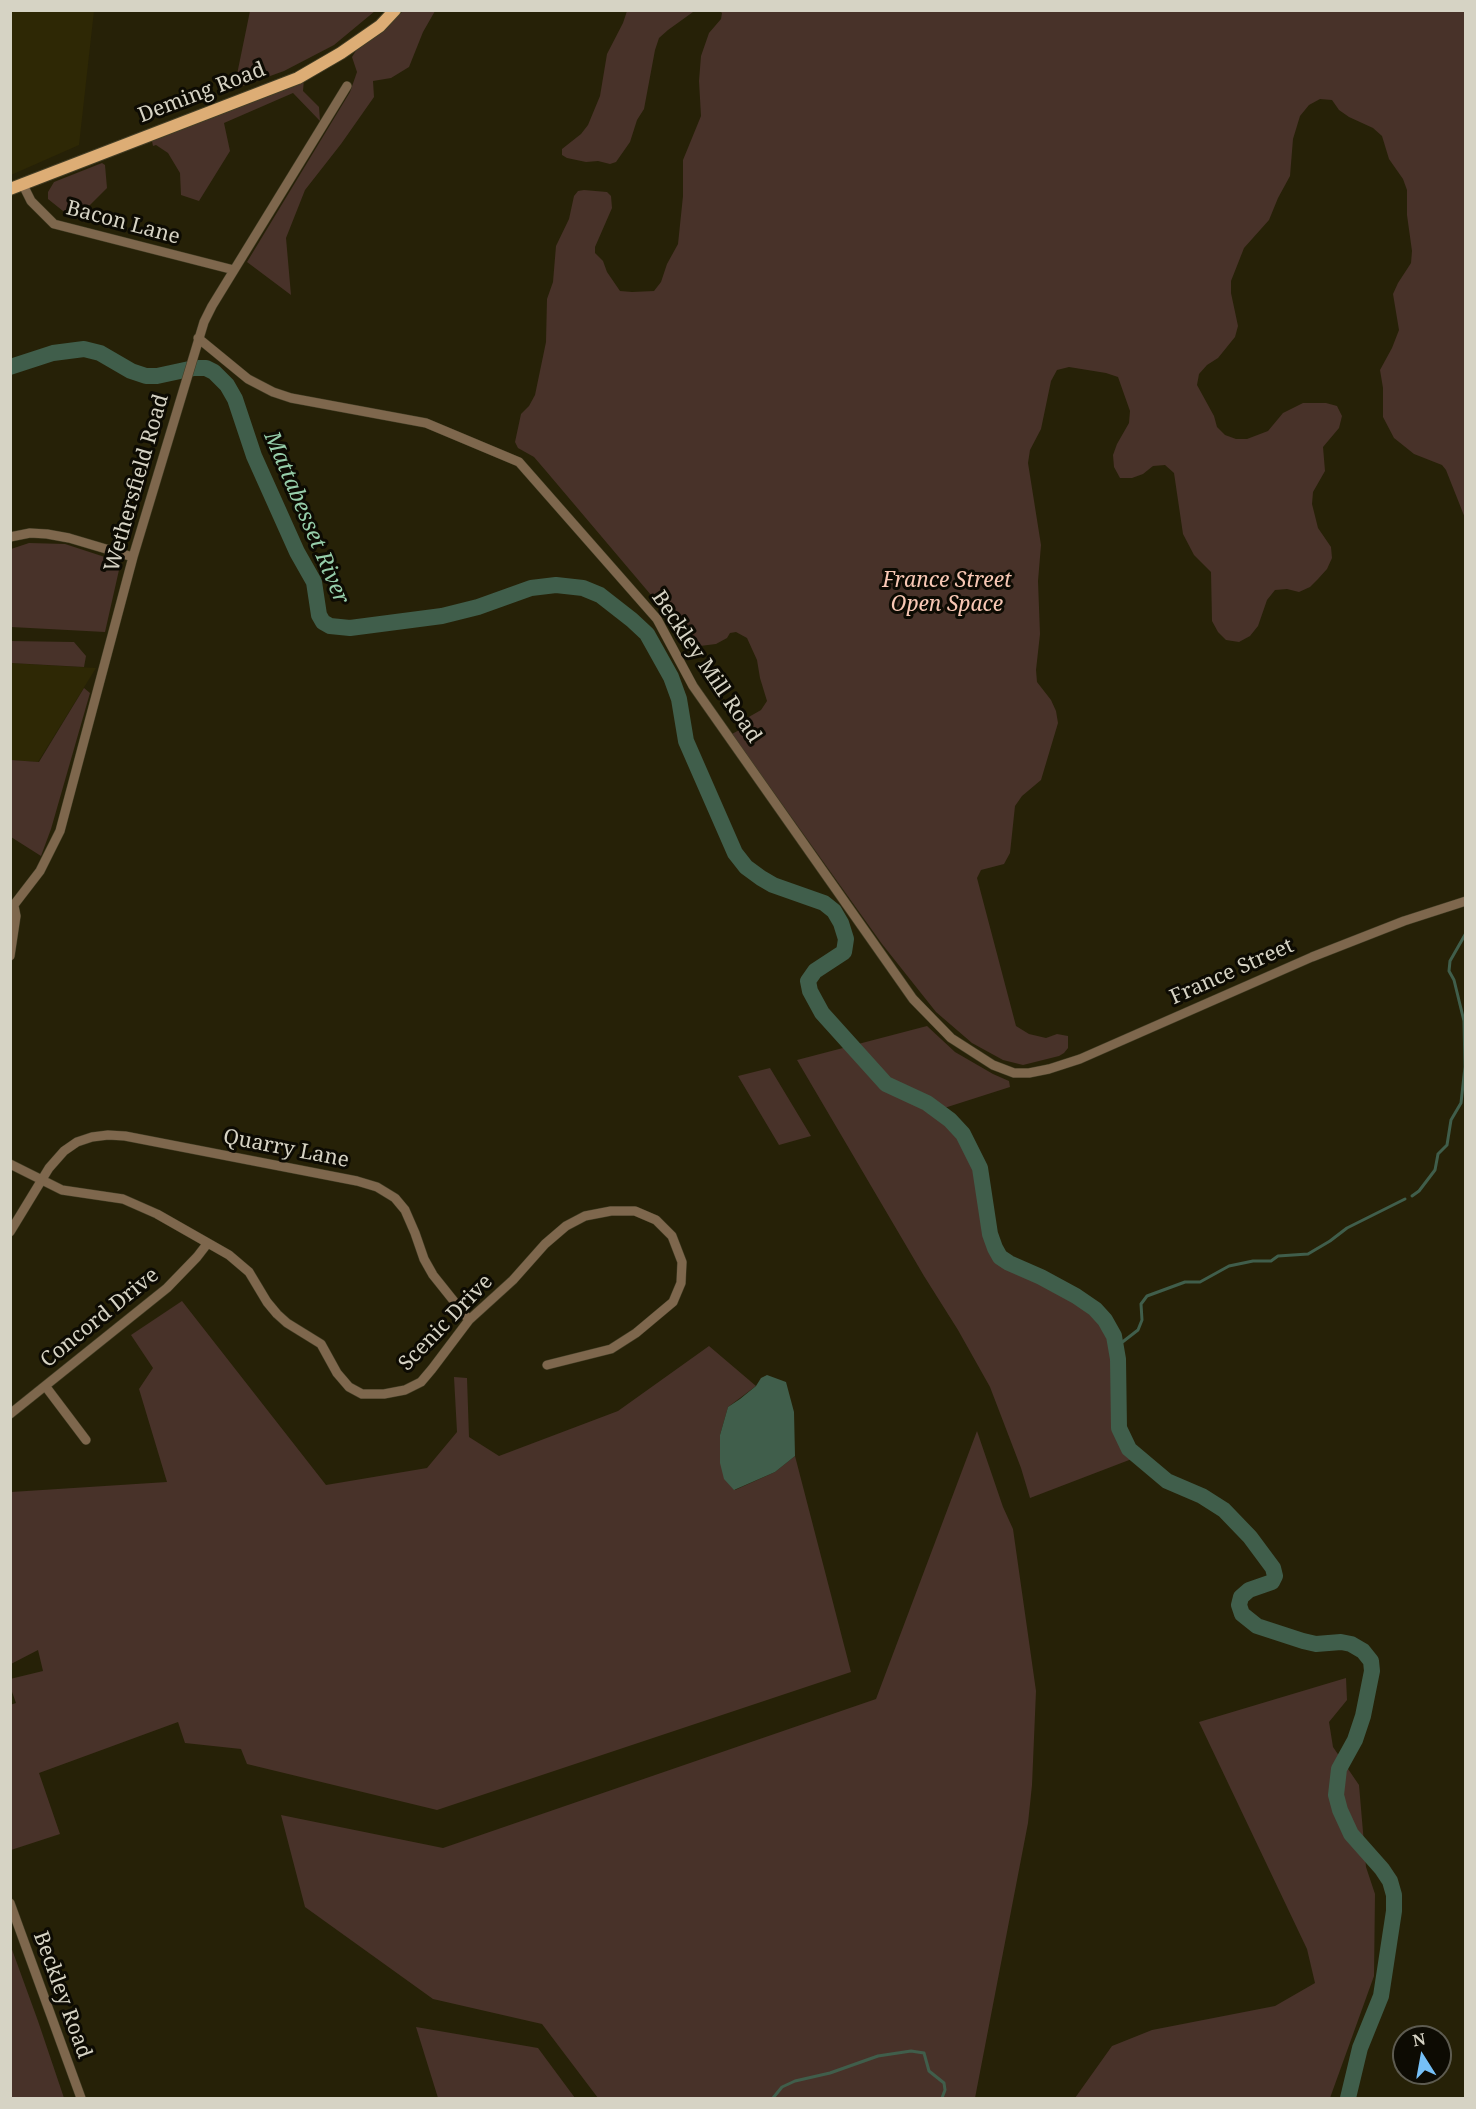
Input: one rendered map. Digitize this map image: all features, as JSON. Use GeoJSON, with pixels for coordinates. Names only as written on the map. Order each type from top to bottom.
{"type":"FeatureCollection","features":[{"type":"Feature","properties":{"kind":"main road","name":"Deming Road"},"geometry":{"type":"LineString","coordinates":[[10,189],[298,78],[341,54],[380,26],[395,10]]}},
{"type":"Feature","properties":{"kind":"street","name":"Wethersfield Road"},"geometry":{"type":"LineString","coordinates":[[13,908],[40,871],[60,831],[133,557],[198,338],[212,306],[347,86]]}},
{"type":"Feature","properties":{"kind":"street","name":"Bacon Lane"},"geometry":{"type":"LineString","coordinates":[[22,183],[31,201],[54,224],[234,270]]}},
{"type":"Feature","properties":{"kind":"street","name":"Beckley Mill Road"},"geometry":{"type":"LineString","coordinates":[[198,338],[248,379],[273,392],[291,398],[426,423],[519,462],[657,619],[693,686],[913,999],[951,1038],[993,1065],[1014,1073]]}},
{"type":"Feature","properties":{"kind":"street"},"geometry":{"type":"LineString","coordinates":[[10,537],[30,533],[47,534],[69,538],[133,557]]}},
{"type":"Feature","properties":{"kind":"street","name":"France Street"},"geometry":{"type":"LineString","coordinates":[[1014,1073],[1048,1069],[1080,1059],[1311,957],[1404,921],[1466,901]]}},
{"type":"Feature","properties":{"kind":"street"},"geometry":{"type":"LineString","coordinates":[[10,956],[16,916],[13,908]]}},
{"type":"Feature","properties":{"kind":"street","name":"Quarry Lane"},"geometry":{"type":"LineString","coordinates":[[41,1180],[64,1151],[92,1137],[108,1135],[125,1136],[357,1181],[377,1187],[395,1198],[405,1210],[424,1259],[433,1275],[468,1320]]}},
{"type":"Feature","properties":{"kind":"street","name":"Scenic Drive"},"geometry":{"type":"LineString","coordinates":[[10,1164],[62,1190],[123,1199],[157,1214],[229,1255],[243,1267],[277,1314],[287,1323],[321,1344],[337,1373],[350,1387],[362,1394],[384,1394],[405,1390],[421,1382],[468,1320],[513,1280],[545,1244],[574,1221],[585,1216],[611,1211],[635,1211],[656,1220],[672,1236],[682,1262],[681,1284],[673,1302],[636,1332],[611,1348],[547,1365]]}},
{"type":"Feature","properties":{"kind":"street"},"geometry":{"type":"LineString","coordinates":[[10,1232],[41,1180]]}},
{"type":"Feature","properties":{"kind":"street","name":"Concord Drive"},"geometry":{"type":"LineString","coordinates":[[10,1414],[167,1288],[207,1244]]}},
{"type":"Feature","properties":{"kind":"street"},"geometry":{"type":"LineString","coordinates":[[46,1387],[86,1440]]}},
{"type":"Feature","properties":{"kind":"street","name":"Beckley Road"},"geometry":{"type":"LineString","coordinates":[[10,1903],[81,2098]]}},
{"type":"Feature","properties":{"kind":"shaded area"},"geometry":{"type":"Polygon","coordinates":[[[11,10],[94,11],[79,145],[11,175],[11,10]]]}},
{"type":"Feature","properties":{"kind":"shaded area"},"geometry":{"type":"Polygon","coordinates":[[[10,663],[96,668],[38,762],[11,760],[10,663]]]}},
{"type":"Feature","properties":{"kind":"shaded area"},"geometry":{"type":"Polygon","coordinates":[[[767,1375],[786,1382],[794,1412],[795,1456],[775,1472],[734,1490],[724,1479],[720,1463],[720,1435],[728,1407],[767,1375]]]}},
{"type":"Feature","properties":{"kind":"green space"},"geometry":{"type":"Polygon","coordinates":[[[250,10],[375,11],[334,45],[284,71],[234,89],[250,10]]]}},
{"type":"Feature","properties":{"kind":"green space"},"geometry":{"type":"Polygon","coordinates":[[[403,11],[435,11],[423,32],[409,67],[391,78],[373,81],[374,97],[305,190],[286,238],[291,295],[247,262],[350,92],[357,72],[352,57],[357,49],[384,30],[403,11]]]}},
{"type":"Feature","properties":{"kind":"green space"},"geometry":{"type":"Polygon","coordinates":[[[627,11],[703,11],[693,12],[659,38],[644,109],[637,120],[630,142],[616,162],[610,164],[567,158],[562,155],[562,149],[581,134],[588,125],[600,96],[607,54],[627,11]]]}},
{"type":"Feature","properties":{"kind":"green space","name":"France Street Open Space"},"geometry":{"type":"Polygon","coordinates":[[[720,11],[1465,11],[1465,518],[1442,465],[1414,454],[1394,438],[1383,417],[1383,388],[1380,370],[1399,330],[1393,294],[1411,263],[1407,190],[1403,179],[1389,159],[1382,136],[1373,128],[1339,110],[1332,100],[1320,99],[1309,105],[1300,116],[1293,139],[1290,176],[1269,220],[1244,248],[1231,281],[1231,293],[1238,326],[1235,337],[1218,358],[1199,374],[1197,385],[1214,416],[1217,427],[1225,435],[1236,439],[1247,439],[1268,431],[1283,413],[1303,403],[1326,403],[1337,406],[1342,416],[1339,428],[1323,447],[1325,471],[1313,492],[1312,504],[1318,528],[1331,547],[1332,558],[1327,569],[1310,587],[1299,592],[1287,589],[1275,590],[1267,600],[1258,626],[1250,636],[1239,642],[1226,640],[1212,621],[1211,572],[1194,555],[1183,534],[1174,473],[1165,465],[1153,466],[1143,474],[1132,478],[1120,478],[1114,467],[1113,455],[1129,423],[1130,411],[1118,377],[1069,367],[1057,370],[1051,381],[1041,429],[1030,450],[1028,463],[1041,545],[1038,581],[1040,634],[1037,682],[1051,700],[1058,723],[1041,780],[1022,796],[1015,806],[1010,853],[1004,864],[981,870],[977,878],[1016,1026],[1029,1034],[1046,1038],[1057,1034],[1068,1036],[1068,1048],[1059,1056],[1023,1065],[1003,1060],[972,1043],[936,1012],[882,944],[732,734],[741,729],[740,722],[761,710],[767,701],[757,660],[747,638],[736,632],[730,633],[727,638],[716,644],[692,647],[686,644],[677,635],[662,608],[534,457],[518,448],[515,442],[521,414],[535,395],[546,342],[547,299],[553,282],[556,246],[569,219],[574,196],[578,191],[607,192],[611,196],[612,208],[595,247],[595,253],[603,261],[607,272],[620,291],[654,291],[661,282],[667,264],[678,244],[683,196],[683,160],[701,116],[699,81],[701,56],[709,33],[721,19],[720,11]]]}},
{"type":"Feature","properties":{"kind":"green space"},"geometry":{"type":"Polygon","coordinates":[[[304,79],[303,91],[319,107],[320,121],[293,93],[224,123],[230,151],[199,201],[181,195],[180,173],[168,153],[156,145],[153,146],[152,141],[304,79]]]}},
{"type":"Feature","properties":{"kind":"green space"},"geometry":{"type":"Polygon","coordinates":[[[102,163],[105,165],[107,188],[82,213],[84,222],[63,211],[48,199],[48,192],[54,182],[102,163]]]}},
{"type":"Feature","properties":{"kind":"green space"},"geometry":{"type":"Polygon","coordinates":[[[29,543],[65,544],[114,560],[119,570],[105,632],[11,627],[11,549],[29,543]]]}},
{"type":"Feature","properties":{"kind":"green space"},"geometry":{"type":"Polygon","coordinates":[[[10,641],[74,642],[86,656],[84,667],[11,663],[10,641]]]}},
{"type":"Feature","properties":{"kind":"green space"},"geometry":{"type":"Polygon","coordinates":[[[84,688],[90,693],[51,829],[41,856],[11,837],[11,760],[39,762],[84,688]]]}},
{"type":"Feature","properties":{"kind":"green space"},"geometry":{"type":"Polygon","coordinates":[[[927,1026],[955,1052],[1009,1081],[1010,1087],[938,1110],[963,1134],[978,1161],[984,1183],[990,1234],[997,1252],[1009,1263],[1058,1286],[1095,1309],[1108,1323],[1116,1347],[1119,1367],[1119,1428],[1125,1444],[1137,1457],[1030,1498],[990,1387],[797,1060],[927,1026]]]}},
{"type":"Feature","properties":{"kind":"green space"},"geometry":{"type":"Polygon","coordinates":[[[770,1068],[811,1136],[779,1145],[738,1076],[770,1068]]]}},
{"type":"Feature","properties":{"kind":"green space"},"geometry":{"type":"Polygon","coordinates":[[[182,1301],[326,1485],[427,1468],[457,1432],[454,1377],[467,1378],[469,1437],[499,1456],[618,1411],[709,1346],[756,1386],[728,1407],[720,1435],[735,1490],[775,1472],[795,1456],[851,1672],[437,1810],[247,1764],[241,1749],[185,1743],[178,1722],[39,1773],[60,1834],[11,1850],[10,1705],[16,1703],[10,1679],[43,1671],[38,1650],[11,1664],[11,1492],[167,1482],[139,1389],[153,1368],[131,1335],[182,1301]]]}},
{"type":"Feature","properties":{"kind":"green space"},"geometry":{"type":"Polygon","coordinates":[[[977,1431],[1003,1507],[1013,1529],[1036,1691],[1028,1823],[975,2098],[598,2098],[542,2024],[433,1999],[305,1907],[281,1815],[443,1848],[876,1699],[977,1431]]]}},
{"type":"Feature","properties":{"kind":"green space"},"geometry":{"type":"Polygon","coordinates":[[[1346,1678],[1347,1700],[1329,1722],[1333,1747],[1359,1785],[1366,1867],[1375,1894],[1374,1976],[1330,2098],[1075,2098],[1112,2046],[1152,2030],[1275,2006],[1315,1983],[1307,1949],[1199,1722],[1346,1678]]]}},
{"type":"Feature","properties":{"kind":"green space"},"geometry":{"type":"Polygon","coordinates":[[[10,1944],[38,2021],[64,2098],[11,2098],[10,1944]]]}},
{"type":"Feature","properties":{"kind":"green space"},"geometry":{"type":"Polygon","coordinates":[[[416,2027],[538,2048],[575,2098],[438,2098],[416,2027]]]}},
{"type":"Feature","properties":{"kind":"waterway","name":"Mattabesset River"},"geometry":{"type":"LineString","coordinates":[[10,367],[53,353],[84,349],[100,353],[131,371],[146,376],[157,376],[194,368],[206,368],[214,372],[227,385],[235,399],[254,456],[297,552],[314,582],[319,615],[323,622],[330,626],[350,628],[442,616],[478,607],[531,588],[556,585],[583,588],[600,595],[647,634],[671,677],[679,699],[686,741],[735,853],[746,867],[773,885],[824,903],[834,911],[841,923],[846,939],[844,952],[815,971],[808,981],[810,991],[822,1013],[886,1084],[927,1103],[950,1120],[963,1134],[980,1168],[990,1234],[1000,1257],[1076,1296],[1095,1309],[1105,1320],[1114,1336],[1118,1359],[1119,1428],[1129,1449],[1167,1481],[1202,1496],[1224,1510],[1250,1537],[1273,1568],[1275,1576],[1272,1582],[1249,1590],[1241,1597],[1239,1605],[1242,1614],[1257,1626],[1303,1641],[1316,1644],[1341,1642],[1351,1644],[1363,1651],[1371,1661],[1372,1671],[1363,1716],[1355,1740],[1339,1769],[1336,1795],[1351,1834],[1390,1881],[1394,1895],[1394,1911],[1381,1996],[1360,2048],[1348,2098]]}},
{"type":"Feature","properties":{"kind":"waterway"},"geometry":{"type":"LineString","coordinates":[[1412,1196],[1419,1191],[1435,1170],[1438,1154],[1447,1145],[1451,1120],[1461,1103],[1465,1067],[1464,1021],[1454,980],[1449,971],[1450,961],[1466,933]]}},
{"type":"Feature","properties":{"kind":"waterway"},"geometry":{"type":"LineString","coordinates":[[1116,1347],[1138,1330],[1142,1320],[1141,1304],[1147,1296],[1185,1282],[1200,1282],[1229,1266],[1253,1261],[1271,1261],[1278,1256],[1308,1254],[1347,1228],[1405,1199]]}},
{"type":"Feature","properties":{"kind":"waterway"},"geometry":{"type":"LineString","coordinates":[[773,2098],[782,2087],[795,2081],[830,2073],[878,2056],[911,2051],[924,2053],[929,2071],[944,2083],[945,2090],[942,2098]]}}]}
